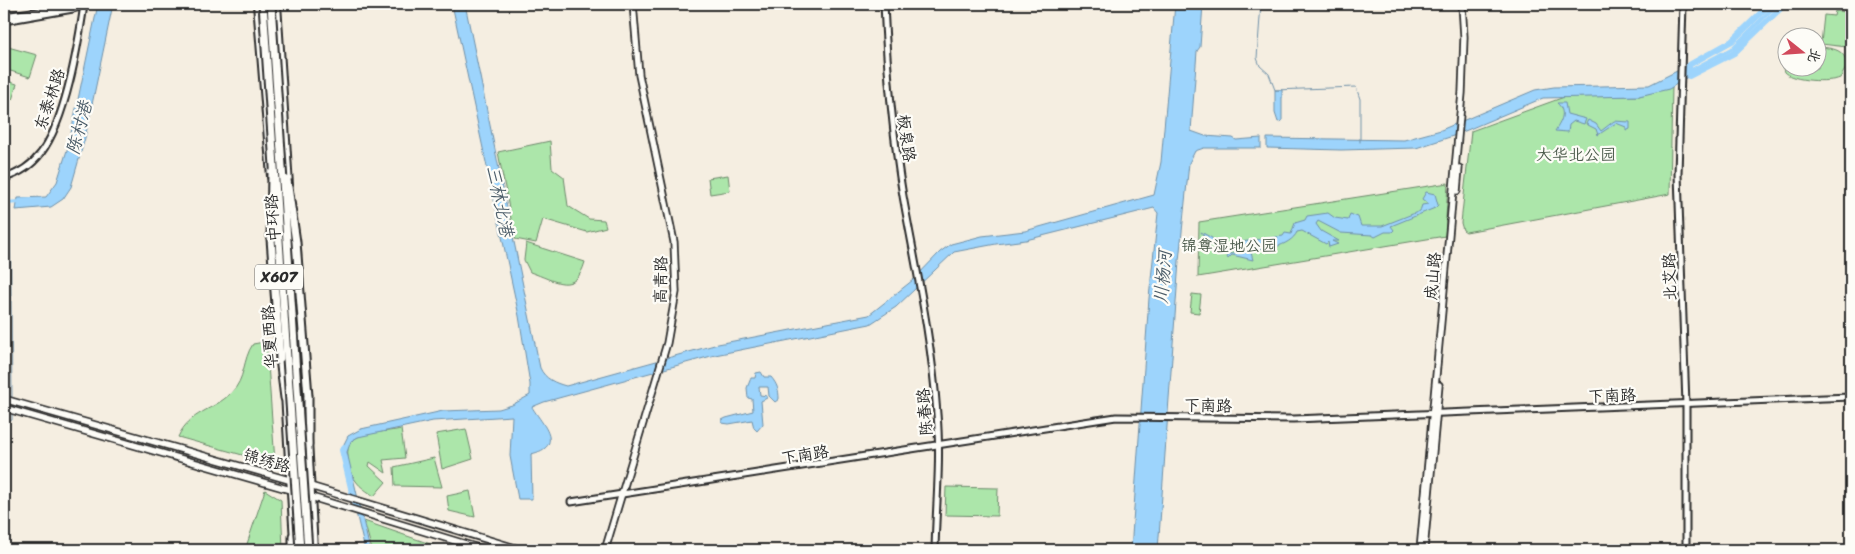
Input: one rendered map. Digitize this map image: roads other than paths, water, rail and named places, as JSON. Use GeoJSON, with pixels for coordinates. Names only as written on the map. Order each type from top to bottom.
{"type":"FeatureCollection","features":[{"type":"Feature","properties":{"kind":"highway","name":"中环路"},"geometry":{"type":"LineString","coordinates":[[263,4],[277,144],[308,550]]}},
{"type":"Feature","properties":{"kind":"highway","name":"中环路"},"geometry":{"type":"LineString","coordinates":[[271,4],[300,550]]}},
{"type":"Feature","properties":{"kind":"highway"},"geometry":{"type":"LineString","coordinates":[[277,144],[271,239],[285,398]]}},
{"type":"Feature","properties":{"kind":"highway"},"geometry":{"type":"LineString","coordinates":[[277,144],[296,242],[308,396],[308,444]]}},
{"type":"Feature","properties":{"kind":"highway"},"geometry":{"type":"LineString","coordinates":[[293,536],[293,550]]}},
{"type":"Feature","properties":{"kind":"main road","name":"华夏西路"},"geometry":{"type":"LineString","coordinates":[[257,4],[279,283],[293,536]]}},
{"type":"Feature","properties":{"kind":"main road","name":"华夏西路"},"geometry":{"type":"LineString","coordinates":[[277,4],[314,550]]}},
{"type":"Feature","properties":{"kind":"main road","name":"高青路"},"geometry":{"type":"LineString","coordinates":[[605,550],[663,355],[674,303],[675,255],[639,75],[632,4]]}},
{"type":"Feature","properties":{"kind":"main road","name":"成山路"},"geometry":{"type":"LineString","coordinates":[[1462,4],[1464,65],[1462,117]]}},
{"type":"Feature","properties":{"kind":"main road","name":"成山路"},"geometry":{"type":"LineString","coordinates":[[1420,550],[1468,65],[1466,4]]}},
{"type":"Feature","properties":{"kind":"main road","name":"锦绣路"},"geometry":{"type":"LineString","coordinates":[[4,399],[290,480],[522,550]]}},
{"type":"Feature","properties":{"kind":"main road","name":"锦绣路"},"geometry":{"type":"LineString","coordinates":[[4,408],[290,490],[485,550]]}},
{"type":"Feature","properties":{"kind":"main road","name":"成山路"},"geometry":{"type":"LineString","coordinates":[[1424,550],[1434,414]]}},
{"type":"Feature","properties":{"kind":"street"},"geometry":{"type":"LineString","coordinates":[[4,16],[91,4]]}},
{"type":"Feature","properties":{"kind":"street","name":"板泉路"},"geometry":{"type":"LineString","coordinates":[[884,4],[887,84],[917,274]]}},
{"type":"Feature","properties":{"kind":"street","name":"北艾路"},"geometry":{"type":"LineString","coordinates":[[1683,4],[1678,182],[1686,405],[1686,550]]}},
{"type":"Feature","properties":{"kind":"street"},"geometry":{"type":"LineString","coordinates":[[4,21],[73,9],[84,5]]}},
{"type":"Feature","properties":{"kind":"street","name":"东泰林路"},"geometry":{"type":"LineString","coordinates":[[4,178],[29,165],[41,153],[50,138],[69,80],[84,5]]}},
{"type":"Feature","properties":{"kind":"street","name":"陈春路"},"geometry":{"type":"LineString","coordinates":[[917,274],[934,383],[939,446],[935,550]]}},
{"type":"Feature","properties":{"kind":"street","name":"下南路"},"geometry":{"type":"LineString","coordinates":[[571,502],[1124,417],[1294,419],[1851,397]]}},
{"type":"Feature","properties":{"kind":"water"},"geometry":{"type":"Polygon","coordinates":[[[98,4],[113,4],[85,138],[71,187],[63,199],[51,207],[16,210],[18,198],[46,197],[57,182],[68,147],[98,4]]]}},
{"type":"Feature","properties":{"kind":"water"},"geometry":{"type":"Polygon","coordinates":[[[452,4],[465,4],[540,368],[551,380],[566,386],[718,344],[869,315],[913,280],[940,252],[951,244],[982,236],[1025,231],[1154,195],[1161,162],[1175,4],[1203,4],[1200,47],[1197,51],[1191,131],[1205,136],[1233,138],[1236,140],[1261,138],[1261,148],[1204,148],[1195,151],[1189,163],[1179,261],[1158,550],[1131,550],[1149,298],[1158,213],[1154,208],[1026,240],[954,252],[896,307],[870,324],[715,355],[544,402],[532,407],[545,427],[549,440],[547,446],[542,450],[531,454],[532,499],[518,499],[510,456],[512,416],[433,421],[358,437],[351,441],[347,452],[370,550],[365,550],[341,450],[348,436],[361,429],[443,411],[499,409],[512,405],[530,395],[530,384],[519,316],[452,4]]]}},
{"type":"Feature","properties":{"kind":"water"},"geometry":{"type":"Polygon","coordinates":[[[1689,65],[1689,76],[1669,89],[1639,96],[1543,98],[1453,136],[1416,148],[1341,150],[1267,148],[1267,138],[1404,140],[1441,130],[1535,90],[1554,87],[1649,85],[1689,65]]]}},
{"type":"Feature","properties":{"kind":"water"},"geometry":{"type":"Polygon","coordinates":[[[1275,90],[1282,90],[1282,121],[1278,122],[1275,113],[1275,90]]]}},
{"type":"Feature","properties":{"kind":"water"},"geometry":{"type":"Polygon","coordinates":[[[1557,103],[1565,103],[1567,114],[1586,119],[1584,124],[1574,121],[1569,125],[1568,132],[1555,131],[1561,121],[1562,113],[1557,103]]]}},
{"type":"Feature","properties":{"kind":"water"},"geometry":{"type":"Polygon","coordinates":[[[1588,120],[1596,124],[1601,131],[1614,121],[1630,122],[1630,129],[1626,131],[1626,127],[1616,123],[1598,135],[1596,129],[1586,124],[1588,120]]]}},
{"type":"Feature","properties":{"kind":"water"},"geometry":{"type":"Polygon","coordinates":[[[1426,192],[1435,194],[1438,205],[1435,208],[1391,226],[1394,230],[1392,232],[1385,232],[1375,237],[1372,235],[1341,233],[1318,221],[1316,224],[1321,231],[1339,241],[1332,241],[1338,244],[1329,247],[1328,242],[1326,244],[1302,231],[1297,232],[1289,241],[1276,247],[1262,250],[1250,249],[1253,260],[1232,255],[1228,259],[1225,253],[1207,240],[1201,232],[1212,238],[1221,249],[1228,249],[1228,254],[1242,253],[1244,249],[1241,242],[1283,236],[1285,233],[1291,234],[1295,223],[1305,220],[1307,216],[1328,213],[1335,218],[1348,220],[1350,214],[1358,217],[1361,226],[1382,226],[1420,211],[1422,205],[1428,204],[1422,199],[1426,192]]]}},
{"type":"Feature","properties":{"kind":"water"},"geometry":{"type":"Polygon","coordinates":[[[761,372],[764,377],[771,377],[777,387],[779,396],[779,399],[775,402],[769,396],[768,387],[759,387],[760,395],[767,396],[767,398],[761,401],[763,424],[757,431],[752,420],[729,424],[722,423],[722,420],[726,418],[753,411],[752,399],[748,398],[747,388],[751,378],[755,378],[756,373],[761,372]]]}},
{"type":"Feature","properties":{"kind":"waterway"},"geometry":{"type":"LineString","coordinates":[[1261,4],[1257,58],[1260,66],[1269,74],[1275,90],[1356,87],[1360,99],[1360,142]]}},
{"type":"Feature","properties":{"kind":"waterway"},"geometry":{"type":"LineString","coordinates":[[1770,4],[1732,41],[1689,65],[1689,76],[1734,53],[1785,4]]}},
{"type":"Feature","properties":{"kind":"waterway"},"geometry":{"type":"LineString","coordinates":[[1686,73],[1733,48],[1777,4]]}},
{"type":"Feature","properties":{"kind":"waterway","name":"陈村港"},"geometry":{"type":"LineString","coordinates":[[4,203],[21,202]]}},
{"type":"Feature","properties":{"kind":"waterway"},"geometry":{"type":"LineString","coordinates":[[10,203],[12,400]]}},
{"type":"Feature","properties":{"kind":"waterway"},"geometry":{"type":"LineString","coordinates":[[4,422],[12,420],[12,414]]}},
{"type":"Feature","properties":{"kind":"waterway"},"geometry":{"type":"LineString","coordinates":[[344,446],[341,450],[355,509]]}},
{"type":"Feature","properties":{"kind":"park label","name":"大华北公园"},"geometry":{"type":"Point","coordinates":[1576,154]}},
{"type":"Feature","properties":{"kind":"park label","name":"锦尊湿地公园"},"geometry":{"type":"Point","coordinates":[1229,245]}},
{"type":"Feature","properties":{"kind":"water label","name":"三林北港"},"geometry":{"type":"Point","coordinates":[500,201]}},
{"type":"Feature","properties":{"kind":"water label","name":"川杨河"},"geometry":{"type":"Point","coordinates":[1163,277]}}]}
